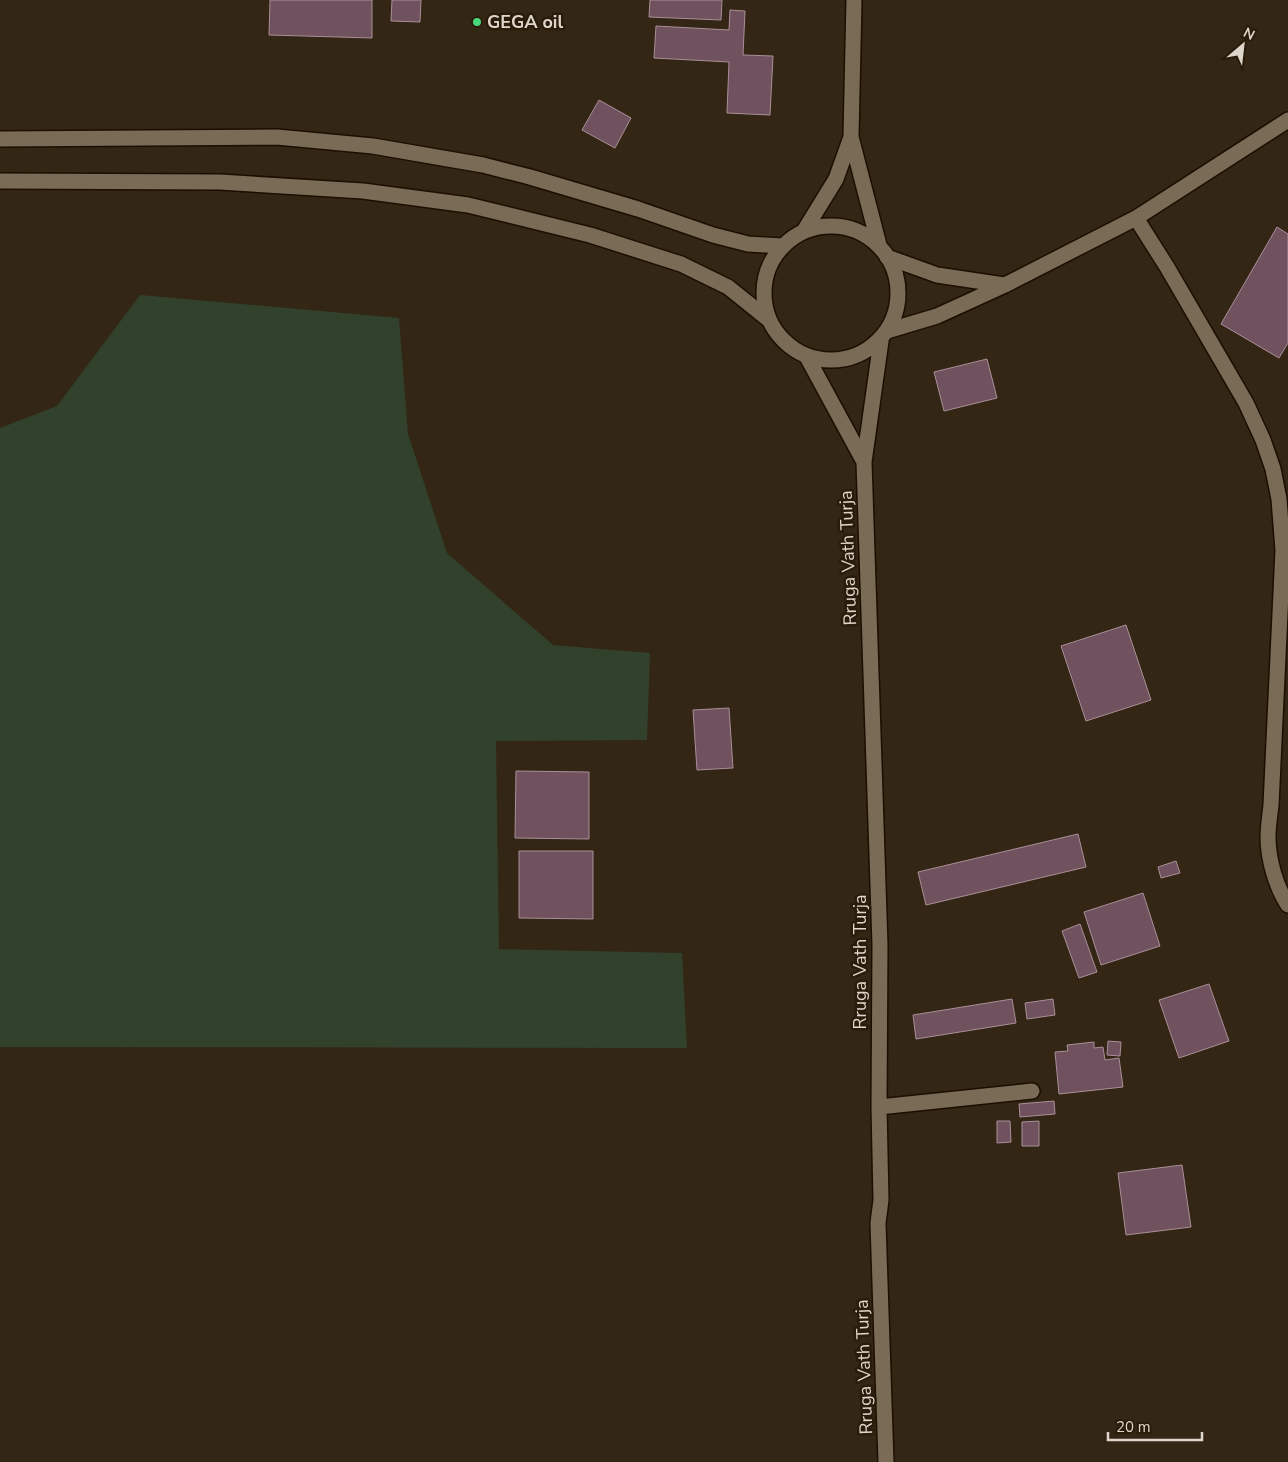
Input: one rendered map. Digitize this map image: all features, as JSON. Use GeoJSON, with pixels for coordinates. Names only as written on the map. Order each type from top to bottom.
{"type":"FeatureCollection","features":[{"type":"Feature","properties":{"kind":"street","name":"Rruga Vath Turja"},"geometry":{"type":"LineString","coordinates":[[804,231],[836,179],[850,137],[854,0]]}},
{"type":"Feature","properties":{"kind":"street"},"geometry":{"type":"LineString","coordinates":[[884,336],[936,316],[1006,285],[1136,218],[1288,120]]}},
{"type":"Feature","properties":{"kind":"street"},"geometry":{"type":"LineString","coordinates":[[0,139],[277,137],[373,146],[483,165],[530,177],[714,235],[748,244],[782,246]]}},
{"type":"Feature","properties":{"kind":"street","name":"Rruga Vath Turja"},"geometry":{"type":"LineString","coordinates":[[850,137],[883,251]]}},
{"type":"Feature","properties":{"kind":"street"},"geometry":{"type":"LineString","coordinates":[[0,181],[220,182],[363,191],[468,205],[590,234],[680,264],[728,287],[769,320]]}},
{"type":"Feature","properties":{"kind":"street"},"geometry":{"type":"LineString","coordinates":[[1136,218],[1168,267],[1246,403],[1263,440],[1273,469],[1279,499],[1283,550],[1268,838],[1272,870],[1288,905]]}},
{"type":"Feature","properties":{"kind":"street","name":"Rruga Vath Turja"},"geometry":{"type":"LineString","coordinates":[[830,225],[856,230],[883,251],[894,266],[900,292],[895,318],[884,336],[859,356],[833,361],[806,357],[784,342],[769,320],[763,294],[768,268],[782,246],[804,231],[830,225]]}},
{"type":"Feature","properties":{"kind":"street"},"geometry":{"type":"LineString","coordinates":[[883,251],[937,275],[1006,285]]}},
{"type":"Feature","properties":{"kind":"street","name":"Rruga Vath Turja"},"geometry":{"type":"LineString","coordinates":[[884,336],[864,462],[880,945],[879,1107],[881,1200],[878,1223],[886,1462]]}},
{"type":"Feature","properties":{"kind":"street","name":"Rruga Vath Turja"},"geometry":{"type":"LineString","coordinates":[[806,357],[864,462]]}},
{"type":"Feature","properties":{"kind":"street"},"geometry":{"type":"LineString","coordinates":[[879,1107],[1032,1091]]}},
{"type":"Feature","properties":{"kind":"green space"},"geometry":{"type":"Polygon","coordinates":[[[140,295],[399,318],[408,434],[447,553],[553,645],[650,653],[647,740],[496,741],[499,949],[682,953],[687,1048],[0,1047],[0,428],[57,406],[140,295]]]}},
{"type":"Feature","properties":{"kind":"building"},"geometry":{"type":"Polygon","coordinates":[[[270,0],[372,0],[372,38],[269,35],[270,0]]]}},
{"type":"Feature","properties":{"kind":"building"},"geometry":{"type":"Polygon","coordinates":[[[392,0],[421,0],[420,22],[391,21],[392,0]]]}},
{"type":"Feature","properties":{"kind":"building"},"geometry":{"type":"Polygon","coordinates":[[[650,0],[722,0],[721,20],[649,17],[650,0]]]}},
{"type":"Feature","properties":{"kind":"building"},"geometry":{"type":"Polygon","coordinates":[[[730,10],[745,11],[743,55],[773,56],[770,115],[727,113],[729,62],[654,58],[656,26],[729,30],[730,10]]]}},
{"type":"Feature","properties":{"kind":"building"},"geometry":{"type":"Polygon","coordinates":[[[599,100],[631,118],[615,148],[582,130],[599,100]]]}},
{"type":"Feature","properties":{"kind":"building"},"geometry":{"type":"Polygon","coordinates":[[[1277,227],[1288,234],[1288,343],[1279,358],[1221,324],[1277,227]]]}},
{"type":"Feature","properties":{"kind":"building"},"geometry":{"type":"Polygon","coordinates":[[[987,359],[997,398],[944,411],[934,372],[987,359]]]}},
{"type":"Feature","properties":{"kind":"building"},"geometry":{"type":"Polygon","coordinates":[[[1126,625],[1151,700],[1086,721],[1061,646],[1126,625]]]}},
{"type":"Feature","properties":{"kind":"building"},"geometry":{"type":"Polygon","coordinates":[[[729,708],[733,768],[697,770],[693,710],[729,708]]]}},
{"type":"Feature","properties":{"kind":"building"},"geometry":{"type":"Polygon","coordinates":[[[516,771],[589,772],[589,839],[515,838],[516,771]]]}},
{"type":"Feature","properties":{"kind":"building"},"geometry":{"type":"Polygon","coordinates":[[[1078,834],[1086,867],[926,905],[918,872],[1078,834]]]}},
{"type":"Feature","properties":{"kind":"building"},"geometry":{"type":"Polygon","coordinates":[[[519,851],[593,851],[593,919],[519,918],[519,851]]]}},
{"type":"Feature","properties":{"kind":"building"},"geometry":{"type":"Polygon","coordinates":[[[1176,861],[1180,873],[1161,878],[1158,867],[1176,861]]]}},
{"type":"Feature","properties":{"kind":"building"},"geometry":{"type":"Polygon","coordinates":[[[1143,893],[1160,946],[1101,965],[1084,912],[1143,893]]]}},
{"type":"Feature","properties":{"kind":"building"},"geometry":{"type":"Polygon","coordinates":[[[1080,924],[1097,972],[1079,978],[1062,931],[1080,924]]]}},
{"type":"Feature","properties":{"kind":"building"},"geometry":{"type":"Polygon","coordinates":[[[1209,984],[1229,1041],[1179,1058],[1159,1000],[1209,984]]]}},
{"type":"Feature","properties":{"kind":"building"},"geometry":{"type":"Polygon","coordinates":[[[1012,999],[1016,1023],[916,1039],[913,1015],[1012,999]]]}},
{"type":"Feature","properties":{"kind":"building"},"geometry":{"type":"Polygon","coordinates":[[[1053,999],[1055,1015],[1027,1019],[1025,1003],[1053,999]]]}},
{"type":"Feature","properties":{"kind":"building"},"geometry":{"type":"Polygon","coordinates":[[[1108,1041],[1121,1042],[1120,1056],[1107,1055],[1108,1041]]]}},
{"type":"Feature","properties":{"kind":"building"},"geometry":{"type":"Polygon","coordinates":[[[1094,1042],[1094,1048],[1103,1047],[1105,1060],[1119,1058],[1123,1087],[1059,1094],[1055,1052],[1068,1051],[1067,1045],[1094,1042]]]}},
{"type":"Feature","properties":{"kind":"building"},"geometry":{"type":"Polygon","coordinates":[[[1054,1101],[1055,1114],[1020,1117],[1019,1104],[1054,1101]]]}},
{"type":"Feature","properties":{"kind":"building"},"geometry":{"type":"Polygon","coordinates":[[[997,1121],[1010,1121],[1011,1142],[997,1143],[997,1121]]]}},
{"type":"Feature","properties":{"kind":"building"},"geometry":{"type":"Polygon","coordinates":[[[1039,1121],[1039,1146],[1022,1146],[1022,1122],[1039,1121]]]}},
{"type":"Feature","properties":{"kind":"building"},"geometry":{"type":"Polygon","coordinates":[[[1182,1165],[1191,1227],[1126,1235],[1118,1173],[1182,1165]]]}},
{"type":"Feature","properties":{"kind":"place","name":"GEGA oil"},"geometry":{"type":"Point","coordinates":[477,22]}}]}
